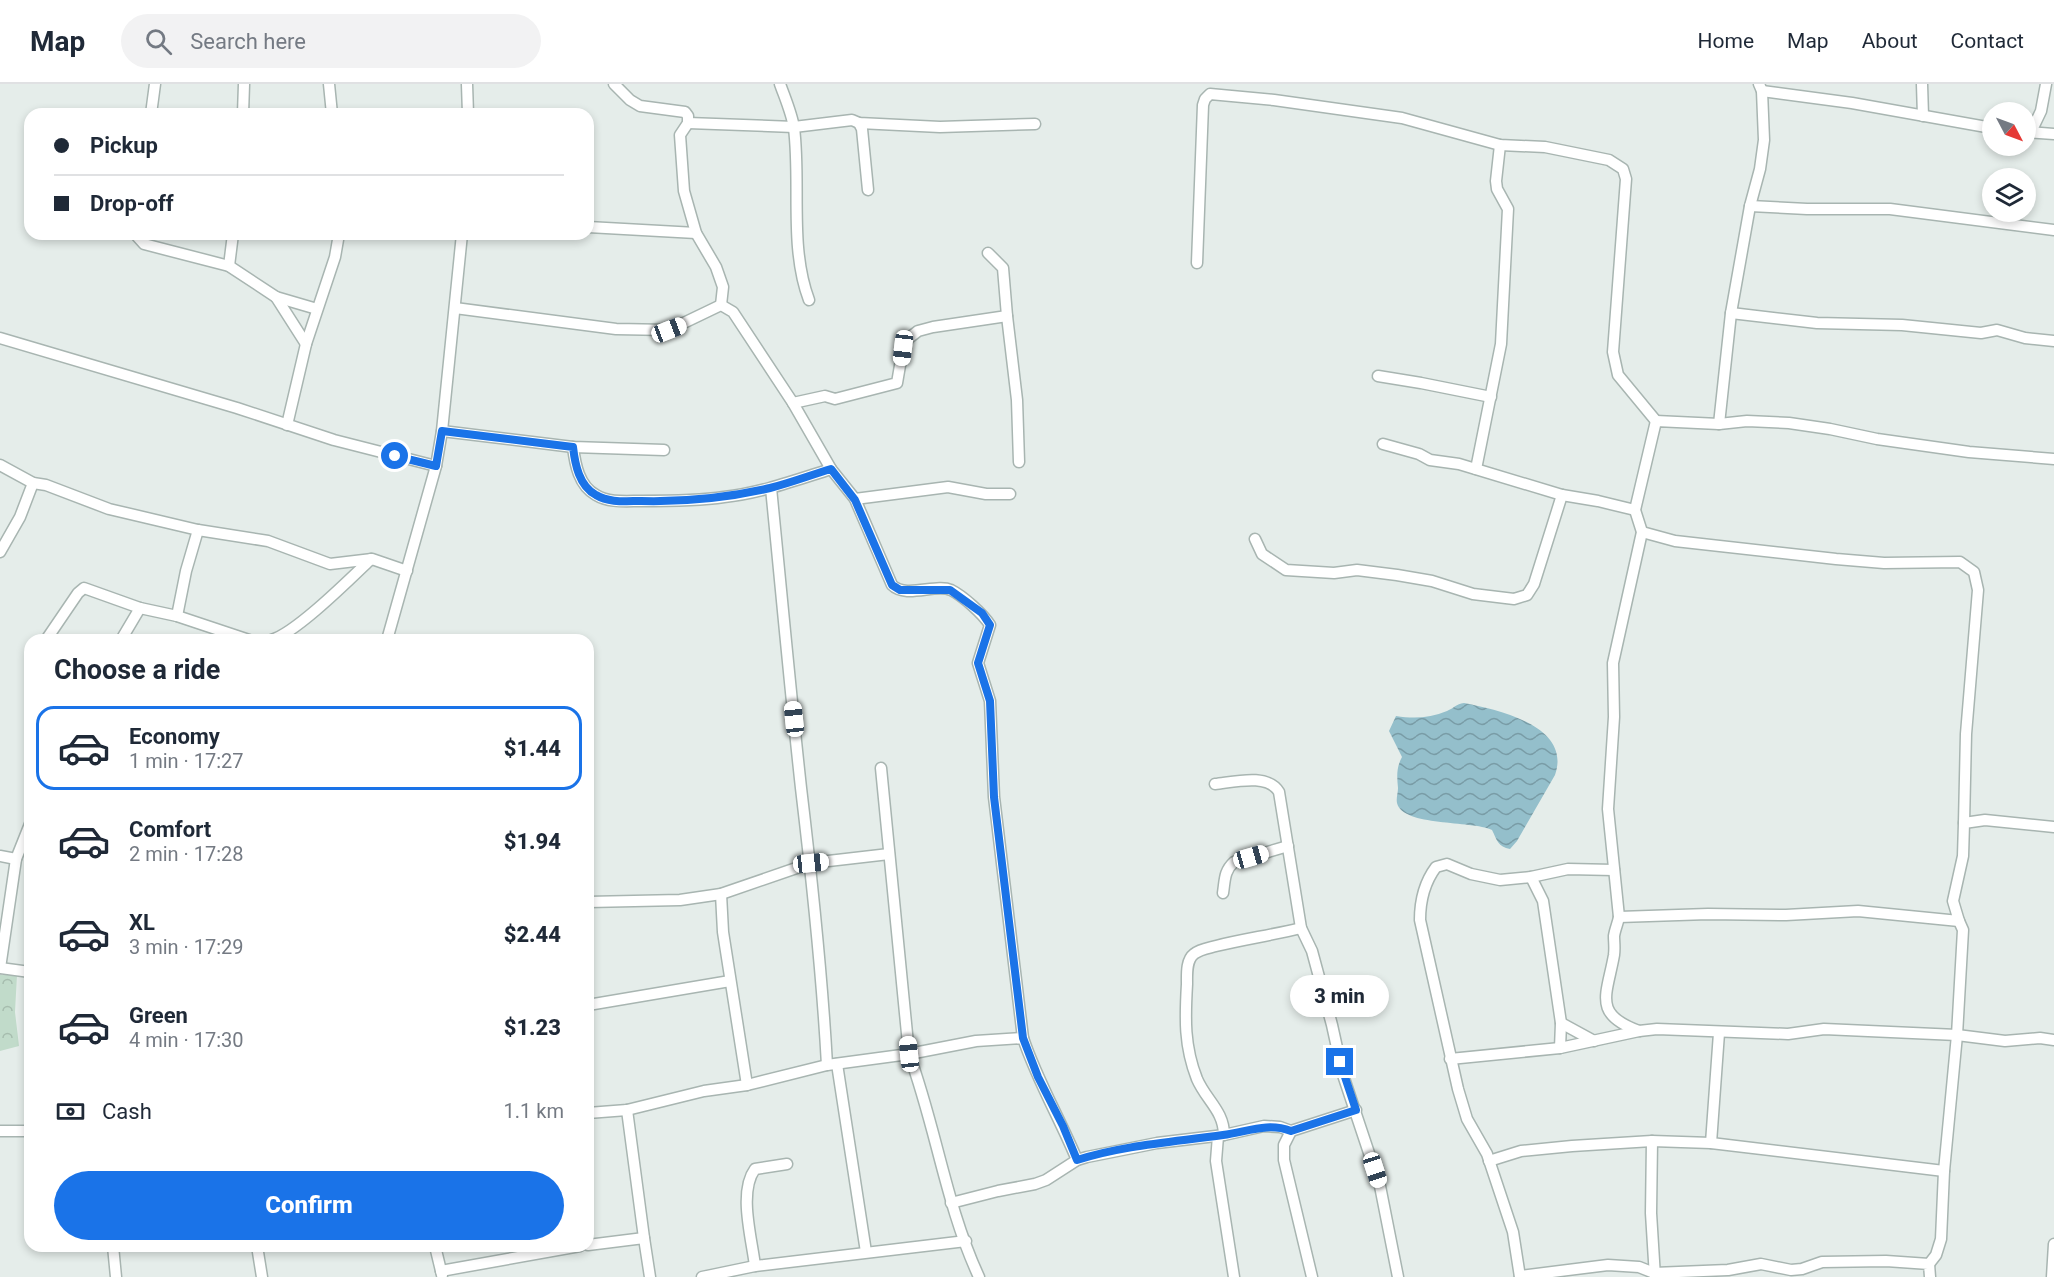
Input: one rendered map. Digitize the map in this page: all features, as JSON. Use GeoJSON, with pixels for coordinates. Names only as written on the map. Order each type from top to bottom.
{"type":"FeatureCollection","features":[{"type":"Feature","properties":{"kind":"street"},"geometry":{"type":"LineString","coordinates":[[152,108],[156,84]]}},
{"type":"Feature","properties":{"kind":"street"},"geometry":{"type":"LineString","coordinates":[[243,108],[244,84]]}},
{"type":"Feature","properties":{"kind":"street"},"geometry":{"type":"LineString","coordinates":[[329,84],[331,108]]}},
{"type":"Feature","properties":{"kind":"street"},"geometry":{"type":"LineString","coordinates":[[467,84],[468,108]]}},
{"type":"Feature","properties":{"kind":"street"},"geometry":{"type":"LineString","coordinates":[[614,84],[640,106],[685,112],[688,116],[688,123],[680,135],[684,191],[696,233],[716,267],[723,287],[721,306]]}},
{"type":"Feature","properties":{"kind":"street"},"geometry":{"type":"LineString","coordinates":[[780,84],[794,127],[798,241],[809,300]]}},
{"type":"Feature","properties":{"kind":"street"},"geometry":{"type":"LineString","coordinates":[[1922,84],[1923,116]]}},
{"type":"Feature","properties":{"kind":"street"},"geometry":{"type":"LineString","coordinates":[[2036,119],[2041,111],[2046,84]]}},
{"type":"Feature","properties":{"kind":"street"},"geometry":{"type":"LineString","coordinates":[[1719,424],[1731,313],[1764,140],[1760,87],[1982,126]]}},
{"type":"Feature","properties":{"kind":"street"},"geometry":{"type":"LineString","coordinates":[[1197,263],[1203,105],[1210,94],[1274,100],[1402,118],[1500,145],[1545,147],[1609,160],[1623,169],[1626,179],[1613,352],[1618,375],[1656,421],[1719,424],[1747,421],[1789,423],[1969,452],[2054,459]]}},
{"type":"Feature","properties":{"kind":"street"},"geometry":{"type":"LineString","coordinates":[[688,123],[794,127],[852,120],[858,123],[940,127],[1035,124]]}},
{"type":"Feature","properties":{"kind":"street"},"geometry":{"type":"LineString","coordinates":[[858,123],[862,129],[868,190]]}},
{"type":"Feature","properties":{"kind":"street"},"geometry":{"type":"LineString","coordinates":[[2036,133],[2054,134]]}},
{"type":"Feature","properties":{"kind":"street"},"geometry":{"type":"LineString","coordinates":[[1476,469],[1501,344],[1508,209],[1497,189],[1496,181],[1500,145]]}},
{"type":"Feature","properties":{"kind":"street"},"geometry":{"type":"LineString","coordinates":[[1750,206],[1890,209],[2054,230]]}},
{"type":"Feature","properties":{"kind":"street"},"geometry":{"type":"LineString","coordinates":[[594,227],[696,233]]}},
{"type":"Feature","properties":{"kind":"street"},"geometry":{"type":"LineString","coordinates":[[140,240],[144,244],[229,266],[276,297],[317,309]]}},
{"type":"Feature","properties":{"kind":"street"},"geometry":{"type":"LineString","coordinates":[[229,266],[232,240]]}},
{"type":"Feature","properties":{"kind":"street"},"geometry":{"type":"LineString","coordinates":[[287,425],[306,344],[335,257],[338,240]]}},
{"type":"Feature","properties":{"kind":"street"},"geometry":{"type":"LineString","coordinates":[[389,634],[436,466],[442,431],[461,240]]}},
{"type":"Feature","properties":{"kind":"street"},"geometry":{"type":"LineString","coordinates":[[988,254],[998,260],[1003,268],[1017,400],[1019,462]]}},
{"type":"Feature","properties":{"kind":"street"},"geometry":{"type":"LineString","coordinates":[[276,297],[306,344]]}},
{"type":"Feature","properties":{"kind":"street"},"geometry":{"type":"LineString","coordinates":[[455,308],[616,329],[669,330],[721,306]]}},
{"type":"Feature","properties":{"kind":"street"},"geometry":{"type":"LineString","coordinates":[[721,306],[733,312],[793,404],[831,469],[855,500],[892,585],[900,590],[950,590],[982,613],[990,625],[978,663],[990,701],[994,797],[1023,1038],[1038,1077],[1077,1160]]}},
{"type":"Feature","properties":{"kind":"street"},"geometry":{"type":"LineString","coordinates":[[1731,313],[1817,323],[1902,325],[1981,333],[1997,330],[2025,338],[2054,341]]}},
{"type":"Feature","properties":{"kind":"street"},"geometry":{"type":"LineString","coordinates":[[793,404],[825,396],[835,399],[897,383],[903,348],[909,338],[918,331],[1007,316]]}},
{"type":"Feature","properties":{"kind":"street"},"geometry":{"type":"LineString","coordinates":[[0,338],[334,440],[436,466]]}},
{"type":"Feature","properties":{"kind":"street"},"geometry":{"type":"LineString","coordinates":[[1378,376],[1421,382],[1491,397]]}},
{"type":"Feature","properties":{"kind":"street"},"geometry":{"type":"LineString","coordinates":[[1639,1031],[1617,1021],[1606,1007],[1606,991],[1614,951],[1614,934],[1619,917],[1608,809],[1614,717],[1613,663],[1642,532],[1635,510],[1656,421]]}},
{"type":"Feature","properties":{"kind":"street"},"geometry":{"type":"LineString","coordinates":[[442,431],[573,447],[663,450]]}},
{"type":"Feature","properties":{"kind":"street"},"geometry":{"type":"LineString","coordinates":[[1383,444],[1419,454],[1430,460],[1446,461],[1562,495],[1635,510]]}},
{"type":"Feature","properties":{"kind":"street"},"geometry":{"type":"LineString","coordinates":[[573,447],[576,468],[585,485],[595,495],[609,501],[668,501],[725,497],[771,488],[831,469]]}},
{"type":"Feature","properties":{"kind":"street"},"geometry":{"type":"LineString","coordinates":[[0,465],[33,483],[46,485],[109,509],[198,530],[268,541],[330,564],[372,559],[407,571]]}},
{"type":"Feature","properties":{"kind":"street"},"geometry":{"type":"LineString","coordinates":[[0,552],[20,517],[33,483]]}},
{"type":"Feature","properties":{"kind":"street"},"geometry":{"type":"LineString","coordinates":[[855,500],[948,487],[986,494],[1010,494]]}},
{"type":"Feature","properties":{"kind":"street"},"geometry":{"type":"LineString","coordinates":[[771,488],[824,1001],[832,1064],[866,1252]]}},
{"type":"Feature","properties":{"kind":"street"},"geometry":{"type":"LineString","coordinates":[[1255,538],[1262,554],[1286,570],[1334,573],[1357,570],[1397,575],[1432,581],[1473,594],[1514,599],[1527,595],[1534,584],[1562,495]]}},
{"type":"Feature","properties":{"kind":"street"},"geometry":{"type":"LineString","coordinates":[[177,616],[186,571],[198,530]]}},
{"type":"Feature","properties":{"kind":"street"},"geometry":{"type":"LineString","coordinates":[[1642,532],[1675,541],[1836,559],[1884,563],[1960,562],[1974,572],[1978,590],[1966,734],[1963,856],[1953,901],[1962,930],[1957,1035],[1944,1171],[1941,1239],[1939,1248],[1929,1264],[1930,1277]]}},
{"type":"Feature","properties":{"kind":"street"},"geometry":{"type":"LineString","coordinates":[[282,634],[307,616],[372,559]]}},
{"type":"Feature","properties":{"kind":"street"},"geometry":{"type":"LineString","coordinates":[[50,634],[78,593],[84,588],[140,608],[177,616],[231,634]]}},
{"type":"Feature","properties":{"kind":"street"},"geometry":{"type":"LineString","coordinates":[[125,634],[140,608]]}},
{"type":"Feature","properties":{"kind":"street"},"geometry":{"type":"LineString","coordinates":[[881,768],[909,1054],[923,1092],[951,1203],[979,1277]]}},
{"type":"Feature","properties":{"kind":"street"},"geometry":{"type":"LineString","coordinates":[[1215,784],[1263,781],[1275,786],[1279,792],[1301,928],[1312,951],[1343,1075],[1380,1186],[1398,1277]]}},
{"type":"Feature","properties":{"kind":"street"},"geometry":{"type":"LineString","coordinates":[[1964,823],[1985,820],[2054,827]]}},
{"type":"Feature","properties":{"kind":"street"},"geometry":{"type":"LineString","coordinates":[[24,839],[16,859],[0,968],[24,971]]}},
{"type":"Feature","properties":{"kind":"street"},"geometry":{"type":"LineString","coordinates":[[1223,893],[1225,874],[1234,862],[1288,846]]}},
{"type":"Feature","properties":{"kind":"street"},"geometry":{"type":"LineString","coordinates":[[594,902],[680,900],[722,894],[811,863],[889,854]]}},
{"type":"Feature","properties":{"kind":"street"},"geometry":{"type":"LineString","coordinates":[[0,856],[16,859]]}},
{"type":"Feature","properties":{"kind":"street"},"geometry":{"type":"LineString","coordinates":[[1614,870],[1568,869],[1531,877],[1500,880],[1482,878],[1447,864],[1436,867],[1425,885],[1420,920],[1450,1059],[1467,1119],[1489,1161],[1513,1232],[1520,1276],[1608,1265],[1640,1267],[1654,1275],[1728,1270],[1754,1264],[1791,1270],[1822,1262],[1886,1261],[1929,1264]]}},
{"type":"Feature","properties":{"kind":"street"},"geometry":{"type":"LineString","coordinates":[[1531,877],[1543,901],[1561,1023],[1560,1048]]}},
{"type":"Feature","properties":{"kind":"street"},"geometry":{"type":"LineString","coordinates":[[722,894],[723,932],[747,1085]]}},
{"type":"Feature","properties":{"kind":"street"},"geometry":{"type":"LineString","coordinates":[[1619,917],[1708,914],[1786,915],[1858,911],[1959,921]]}},
{"type":"Feature","properties":{"kind":"street"},"geometry":{"type":"LineString","coordinates":[[1234,1277],[1216,1161],[1223,1119],[1203,1092],[1197,1079],[1187,1040],[1184,1017],[1188,961],[1197,952],[1241,939],[1273,935],[1301,928]]}},
{"type":"Feature","properties":{"kind":"street"},"geometry":{"type":"LineString","coordinates":[[594,1004],[730,981]]}},
{"type":"Feature","properties":{"kind":"street"},"geometry":{"type":"LineString","coordinates":[[1561,1023],[1594,1041]]}},
{"type":"Feature","properties":{"kind":"street"},"geometry":{"type":"LineString","coordinates":[[1450,1059],[1560,1048],[1657,1029],[1788,1034],[1824,1029],[1957,1035],[2005,1041],[2040,1038],[2054,1040]]}},
{"type":"Feature","properties":{"kind":"street"},"geometry":{"type":"LineString","coordinates":[[1711,1143],[1719,1033]]}},
{"type":"Feature","properties":{"kind":"street"},"geometry":{"type":"LineString","coordinates":[[594,1113],[627,1110],[704,1091],[747,1085],[832,1064],[909,1054],[976,1041],[1023,1038]]}},
{"type":"Feature","properties":{"kind":"street"},"geometry":{"type":"LineString","coordinates":[[627,1110],[651,1277]]}},
{"type":"Feature","properties":{"kind":"street"},"geometry":{"type":"LineString","coordinates":[[951,1203],[1035,1184],[1046,1180],[1077,1160],[1157,1143],[1221,1136],[1263,1126],[1281,1127],[1291,1131],[1356,1110]]}},
{"type":"Feature","properties":{"kind":"street"},"geometry":{"type":"LineString","coordinates":[[0,1131],[24,1131]]}},
{"type":"Feature","properties":{"kind":"street"},"geometry":{"type":"LineString","coordinates":[[1291,1131],[1284,1145],[1284,1160],[1312,1277]]}},
{"type":"Feature","properties":{"kind":"street"},"geometry":{"type":"LineString","coordinates":[[1489,1161],[1521,1150],[1652,1142],[1711,1143],[1944,1171]]}},
{"type":"Feature","properties":{"kind":"street"},"geometry":{"type":"LineString","coordinates":[[1652,1142],[1651,1213],[1654,1275]]}},
{"type":"Feature","properties":{"kind":"street"},"geometry":{"type":"LineString","coordinates":[[755,1266],[746,1198],[750,1176],[756,1169],[787,1164]]}},
{"type":"Feature","properties":{"kind":"street"},"geometry":{"type":"LineString","coordinates":[[594,1244],[644,1238]]}},
{"type":"Feature","properties":{"kind":"street"},"geometry":{"type":"LineString","coordinates":[[702,1277],[755,1266],[966,1241]]}},
{"type":"Feature","properties":{"kind":"street"},"geometry":{"type":"LineString","coordinates":[[2052,1277],[2054,1245]]}},
{"type":"Feature","properties":{"kind":"street"},"geometry":{"type":"LineString","coordinates":[[114,1252],[116,1277]]}},
{"type":"Feature","properties":{"kind":"street"},"geometry":{"type":"LineString","coordinates":[[258,1252],[262,1277]]}},
{"type":"Feature","properties":{"kind":"street"},"geometry":{"type":"LineString","coordinates":[[436,1252],[442,1274],[550,1252]]}},
{"type":"Feature","properties":{"kind":"green space"},"geometry":{"type":"Polygon","coordinates":[[[0,975],[17,975],[15,1012],[19,1046],[0,1051],[0,975]]]}},
{"type":"Feature","properties":{"kind":"water"},"geometry":{"type":"Polygon","coordinates":[[[1464,703],[1495,710],[1529,723],[1553,744],[1557,758],[1555,775],[1517,841],[1510,849],[1500,845],[1492,830],[1411,816],[1402,811],[1397,803],[1397,772],[1402,757],[1389,731],[1396,716],[1416,718],[1428,716],[1464,703]]]}},
{"type":"Feature","properties":{"kind":"route"},"geometry":{"type":"LineString","coordinates":[[395,456],[436,466],[442,431],[573,447],[576,468],[585,485],[595,495],[609,501],[668,501],[725,497],[771,488],[831,469],[855,500],[892,585],[896,589],[950,590],[982,613],[990,625],[978,663],[990,701],[994,797],[1023,1038],[1038,1077],[1077,1160],[1157,1143],[1224,1135],[1263,1126],[1281,1127],[1291,1131],[1356,1110],[1340,1062]]}}]}
